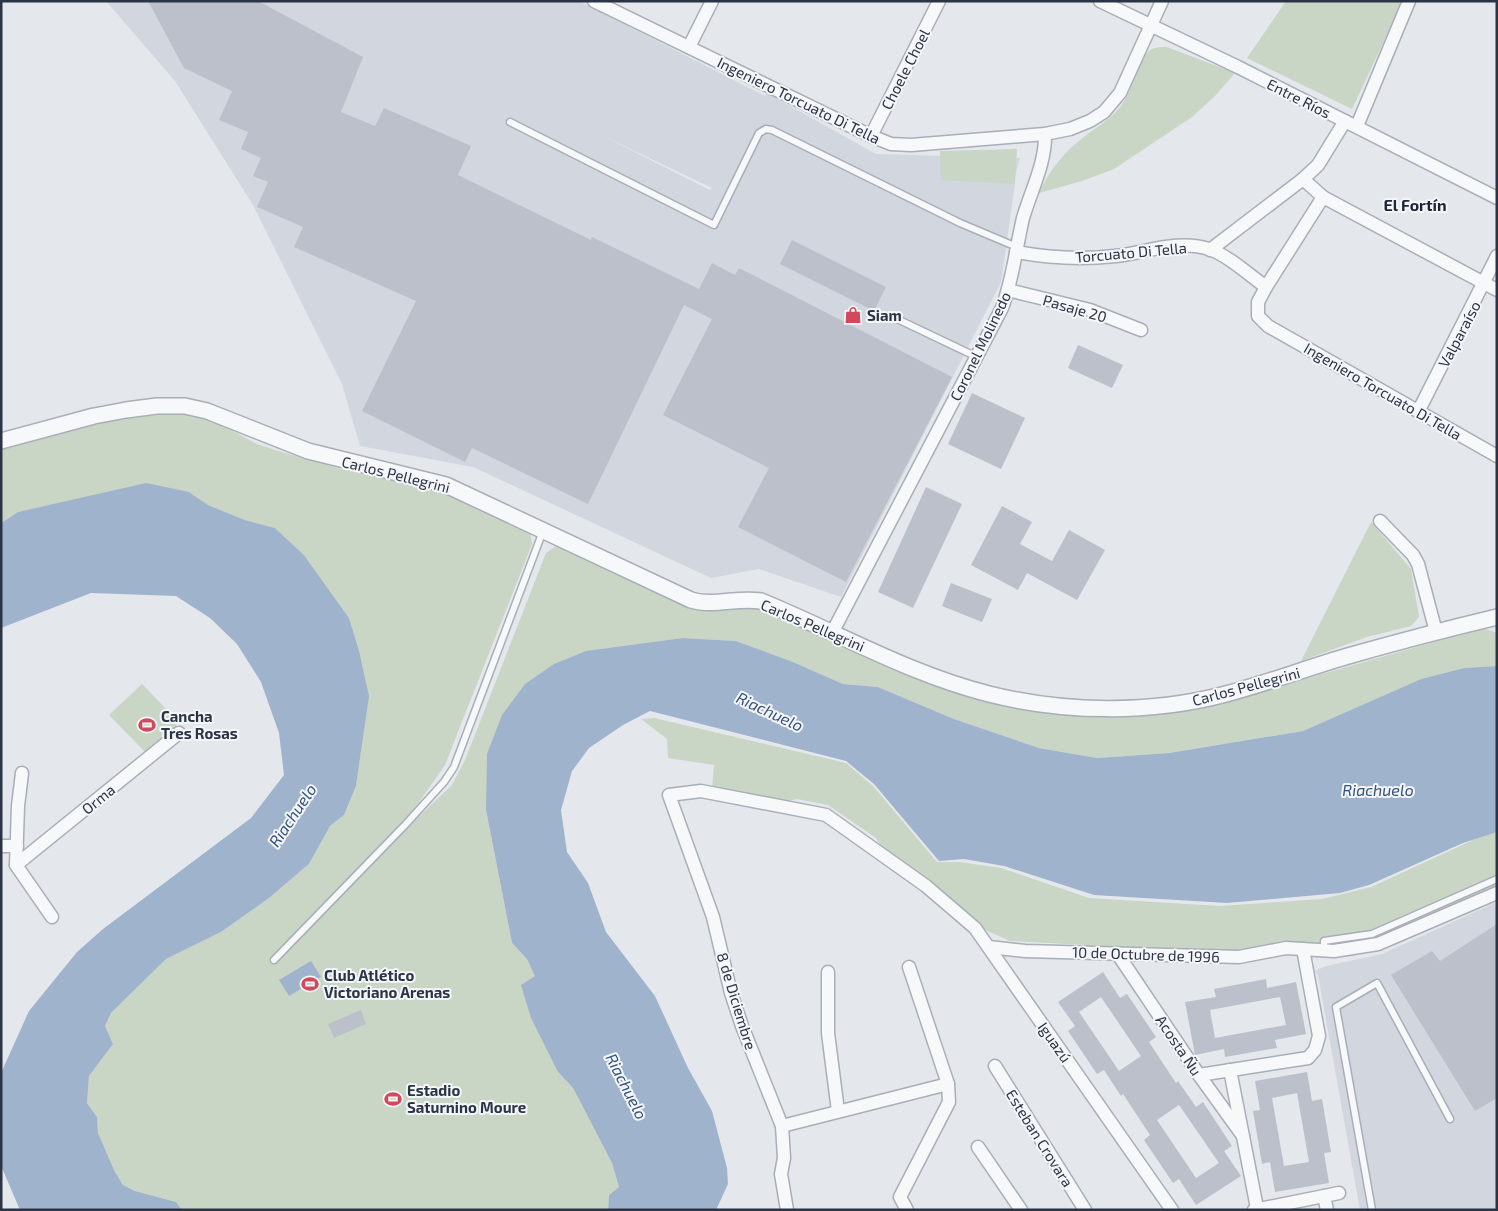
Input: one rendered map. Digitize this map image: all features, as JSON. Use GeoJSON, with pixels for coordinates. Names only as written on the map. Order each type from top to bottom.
{"type":"FeatureCollection","features":[{"type":"Feature","properties":{"kind":"street","name":"Ingeniero Torcuato Di Tella"},"geometry":{"type":"LineString","coordinates":[[594,1],[871,136],[900,145],[1045,134]]}},
{"type":"Feature","properties":{"kind":"street"},"geometry":{"type":"LineString","coordinates":[[689,47],[712,1]]}},
{"type":"Feature","properties":{"kind":"street","name":"Choele Choel"},"geometry":{"type":"LineString","coordinates":[[871,136],[939,1]]}},
{"type":"Feature","properties":{"kind":"street","name":"Entre Ríos"},"geometry":{"type":"LineString","coordinates":[[1100,1],[1351,123],[1497,198]]}},
{"type":"Feature","properties":{"kind":"street"},"geometry":{"type":"LineString","coordinates":[[1045,134],[1070,129],[1090,122],[1104,112],[1124,84],[1162,1]]}},
{"type":"Feature","properties":{"kind":"street"},"geometry":{"type":"LineString","coordinates":[[1210,250],[1303,179],[1318,165],[1351,123],[1409,1]]}},
{"type":"Feature","properties":{"kind":"street","name":"Coronel Molinedo"},"geometry":{"type":"LineString","coordinates":[[832,633],[977,357],[1008,290],[1030,195],[1043,157],[1045,134]]}},
{"type":"Feature","properties":{"kind":"street"},"geometry":{"type":"LineString","coordinates":[[1303,179],[1323,197],[1497,290]]}},
{"type":"Feature","properties":{"kind":"street"},"geometry":{"type":"LineString","coordinates":[[1266,287],[1323,197]]}},
{"type":"Feature","properties":{"kind":"street","name":"Torcuato Di Tella"},"geometry":{"type":"LineString","coordinates":[[1017,250],[1042,257],[1084,258],[1130,254],[1184,246],[1210,250],[1266,287]]}},
{"type":"Feature","properties":{"kind":"street","name":"Valparaíso"},"geometry":{"type":"LineString","coordinates":[[1419,410],[1497,256]]}},
{"type":"Feature","properties":{"kind":"street","name":"Ingeniero Torcuato Di Tella"},"geometry":{"type":"LineString","coordinates":[[1266,287],[1256,310],[1261,321],[1497,456]]}},
{"type":"Feature","properties":{"kind":"street","name":"Pasaje 20"},"geometry":{"type":"LineString","coordinates":[[1008,290],[1090,310],[1141,330]]}},
{"type":"Feature","properties":{"kind":"street","name":"Carlos Pellegrini"},"geometry":{"type":"LineString","coordinates":[[1,441],[94,416],[157,406],[185,406],[207,411],[308,451],[446,485],[691,600],[703,604],[751,600],[761,601],[935,678],[990,694],[1043,704],[1103,708],[1182,703],[1225,694],[1346,657],[1497,617]]}},
{"type":"Feature","properties":{"kind":"street"},"geometry":{"type":"LineString","coordinates":[[1380,521],[1413,555],[1418,564],[1436,632]]}},
{"type":"Feature","properties":{"kind":"street","name":"Orma"},"geometry":{"type":"LineString","coordinates":[[16,865],[179,733]]}},
{"type":"Feature","properties":{"kind":"street"},"geometry":{"type":"LineString","coordinates":[[22,773],[18,806],[16,865],[52,917]]}},
{"type":"Feature","properties":{"kind":"street","name":"Iguazú"},"geometry":{"type":"LineString","coordinates":[[669,795],[701,791],[826,815],[926,886],[975,928],[1172,1210]]}},
{"type":"Feature","properties":{"kind":"street","name":"8 de Diciembre"},"geometry":{"type":"LineString","coordinates":[[669,795],[713,917],[731,993],[742,1026],[782,1126],[784,1158],[781,1174],[787,1210]]}},
{"type":"Feature","properties":{"kind":"street"},"geometry":{"type":"LineString","coordinates":[[1,846],[16,846]]}},
{"type":"Feature","properties":{"kind":"street","name":"10 de Octubre de 1996"},"geometry":{"type":"LineString","coordinates":[[989,947],[1025,950],[1239,957],[1286,948],[1324,950],[1378,944],[1497,893]]}},
{"type":"Feature","properties":{"kind":"street"},"geometry":{"type":"LineString","coordinates":[[1199,1075],[1308,1058],[1315,1050],[1319,1036],[1303,949]]}},
{"type":"Feature","properties":{"kind":"street","name":"Acosta Ñu"},"geometry":{"type":"LineString","coordinates":[[1117,953],[1199,1075],[1243,1136]]}},
{"type":"Feature","properties":{"kind":"street"},"geometry":{"type":"LineString","coordinates":[[908,1210],[900,1197],[949,1102],[948,1084],[909,967]]}},
{"type":"Feature","properties":{"kind":"street"},"geometry":{"type":"LineString","coordinates":[[828,972],[828,1033],[838,1111]]}},
{"type":"Feature","properties":{"kind":"street","name":"Esteban Crovara"},"geometry":{"type":"LineString","coordinates":[[995,1066],[1084,1210]]}},
{"type":"Feature","properties":{"kind":"street","name":"Acosta Ñu"},"geometry":{"type":"LineString","coordinates":[[1230,1070],[1255,1209]]}},
{"type":"Feature","properties":{"kind":"street"},"geometry":{"type":"LineString","coordinates":[[782,1126],[948,1084]]}},
{"type":"Feature","properties":{"kind":"street"},"geometry":{"type":"LineString","coordinates":[[978,1147],[1021,1210]]}},
{"type":"Feature","properties":{"kind":"street"},"geometry":{"type":"LineString","coordinates":[[1255,1209],[1339,1193]]}},
{"type":"Feature","properties":{"kind":"street"},"geometry":{"type":"LineString","coordinates":[[1324,1196],[1327,1210]]}},
{"type":"Feature","properties":{"kind":"lane"},"geometry":{"type":"LineString","coordinates":[[510,122],[714,225],[760,133],[766,129],[772,130],[1017,250]]}},
{"type":"Feature","properties":{"kind":"lane"},"geometry":{"type":"LineString","coordinates":[[894,317],[977,357]]}},
{"type":"Feature","properties":{"kind":"lane"},"geometry":{"type":"LineString","coordinates":[[274,960],[386,846],[444,782],[454,767],[544,530]]}},
{"type":"Feature","properties":{"kind":"lane"},"geometry":{"type":"LineString","coordinates":[[1324,950],[1324,941],[1372,934],[1497,879]]}},
{"type":"Feature","properties":{"kind":"lane"},"geometry":{"type":"LineString","coordinates":[[1372,1210],[1336,1007],[1377,983],[1450,1119]]}},
{"type":"Feature","properties":{"kind":"shaded area"},"geometry":{"type":"Polygon","coordinates":[[[106,1],[579,1],[765,96],[767,93],[876,154],[1020,158],[1013,184],[1015,184],[1001,282],[841,597],[759,569],[711,578],[473,467],[360,446],[342,384],[253,205],[175,81],[106,1]],[[603,136],[710,190],[712,188],[603,136]]]}},
{"type":"Feature","properties":{"kind":"shaded area"},"geometry":{"type":"Polygon","coordinates":[[[1497,902],[1497,1210],[1360,1210],[1318,975],[1315,971],[1326,966],[1382,954],[1497,902]]]}},
{"type":"Feature","properties":{"kind":"green space"},"geometry":{"type":"Polygon","coordinates":[[[1286,1],[1403,1],[1352,109],[1247,58],[1286,1]]]}},
{"type":"Feature","properties":{"kind":"green space"},"geometry":{"type":"Polygon","coordinates":[[[1167,47],[1235,73],[1215,96],[1192,117],[1114,169],[1082,181],[1039,193],[1051,171],[1061,158],[1121,106],[1129,93],[1146,54],[1152,49],[1167,47]]]}},
{"type":"Feature","properties":{"kind":"green space"},"geometry":{"type":"Polygon","coordinates":[[[1017,149],[1015,184],[941,180],[940,151],[1017,149]]]}},
{"type":"Feature","properties":{"kind":"green space"},"geometry":{"type":"Polygon","coordinates":[[[185,414],[216,422],[257,444],[275,450],[341,469],[395,479],[447,493],[530,530],[532,544],[445,765],[411,814],[413,822],[452,785],[465,760],[546,553],[560,543],[674,598],[751,604],[1041,708],[1246,696],[1483,628],[1497,633],[1497,666],[1464,668],[1421,679],[1303,731],[1169,753],[1097,758],[1039,748],[954,719],[878,687],[843,684],[793,662],[736,641],[683,638],[636,645],[486,810],[512,943],[527,959],[536,976],[558,1072],[573,1088],[612,1163],[619,1187],[609,1195],[608,1210],[182,1210],[176,1202],[135,1191],[123,1185],[115,1172],[98,1133],[97,1117],[87,1103],[89,1076],[113,1044],[105,1026],[111,1013],[166,959],[221,932],[269,898],[309,864],[330,826],[344,815],[356,786],[365,719],[349,618],[304,555],[275,528],[245,520],[208,505],[189,492],[52,505],[18,512],[1,523],[1,450],[102,423],[139,416],[185,414]]]}},
{"type":"Feature","properties":{"kind":"green space"},"geometry":{"type":"Polygon","coordinates":[[[1371,522],[1411,569],[1419,617],[1411,626],[1367,637],[1301,661],[1371,522]]]}},
{"type":"Feature","properties":{"kind":"green space","name":"Cancha Tres Rosas"},"geometry":{"type":"Polygon","coordinates":[[[142,684],[173,716],[179,733],[150,757],[109,715],[142,684]]]}},
{"type":"Feature","properties":{"kind":"green space"},"geometry":{"type":"Polygon","coordinates":[[[654,718],[846,763],[873,786],[937,862],[959,862],[1001,868],[1089,898],[1220,906],[1322,899],[1371,887],[1497,829],[1497,888],[1384,936],[1359,943],[1233,953],[1010,941],[983,929],[882,848],[876,838],[828,805],[797,799],[784,802],[712,789],[714,765],[668,758],[667,739],[641,719],[654,718]]]}},
{"type":"Feature","properties":{"kind":"water","name":"Riachuelo"},"geometry":{"type":"Polygon","coordinates":[[[146,483],[189,492],[208,505],[245,520],[275,528],[304,555],[349,618],[369,696],[356,786],[344,815],[330,826],[309,864],[269,898],[221,932],[166,959],[111,1013],[105,1026],[113,1044],[89,1076],[87,1103],[97,1117],[98,1133],[115,1172],[123,1185],[135,1191],[176,1202],[182,1210],[20,1210],[2,1168],[1,1073],[29,1011],[77,952],[103,929],[251,818],[284,775],[279,733],[261,682],[237,644],[210,618],[176,596],[91,593],[1,628],[1,523],[18,512],[146,483]]]}},
{"type":"Feature","properties":{"kind":"water","name":"Riachuelo"},"geometry":{"type":"Polygon","coordinates":[[[683,638],[736,641],[793,662],[843,684],[878,687],[954,719],[1039,748],[1097,758],[1169,753],[1303,731],[1421,679],[1464,668],[1497,666],[1497,832],[1463,843],[1369,885],[1340,893],[1227,903],[1094,895],[1004,866],[964,859],[939,861],[874,784],[846,761],[650,711],[623,725],[589,748],[572,771],[561,810],[567,852],[588,883],[606,932],[655,996],[688,1068],[712,1111],[727,1168],[728,1184],[716,1210],[608,1210],[609,1195],[619,1187],[612,1163],[573,1088],[558,1072],[531,1018],[521,985],[535,976],[527,959],[512,943],[486,810],[487,754],[502,715],[525,684],[554,664],[586,651],[683,638]]]}},
{"type":"Feature","properties":{"kind":"water"},"geometry":{"type":"Polygon","coordinates":[[[311,961],[321,977],[289,996],[279,980],[311,961]]]}},
{"type":"Feature","properties":{"kind":"building"},"geometry":{"type":"Polygon","coordinates":[[[148,1],[258,1],[363,57],[341,112],[375,126],[384,108],[471,146],[458,175],[591,240],[592,237],[699,289],[712,263],[735,275],[739,268],[952,377],[846,582],[738,527],[769,468],[663,415],[712,319],[684,305],[588,504],[472,448],[465,462],[362,411],[416,301],[294,247],[303,227],[257,207],[268,182],[253,176],[261,158],[241,149],[248,132],[219,120],[232,91],[184,68],[148,1]]]}},
{"type":"Feature","properties":{"kind":"building"},"geometry":{"type":"Polygon","coordinates":[[[792,240],[886,287],[874,311],[780,264],[792,240]]]}},
{"type":"Feature","properties":{"kind":"building"},"geometry":{"type":"Polygon","coordinates":[[[1078,345],[1123,365],[1112,388],[1068,368],[1078,345]]]}},
{"type":"Feature","properties":{"kind":"building"},"geometry":{"type":"Polygon","coordinates":[[[972,393],[1025,418],[1001,469],[948,444],[972,393]]]}},
{"type":"Feature","properties":{"kind":"building"},"geometry":{"type":"Polygon","coordinates":[[[926,487],[962,504],[913,608],[878,592],[926,487]]]}},
{"type":"Feature","properties":{"kind":"building"},"geometry":{"type":"Polygon","coordinates":[[[1002,506],[1032,522],[1020,544],[1052,561],[1069,530],[1105,550],[1077,600],[1027,573],[1018,590],[971,565],[1002,506]]]}},
{"type":"Feature","properties":{"kind":"building"},"geometry":{"type":"Polygon","coordinates":[[[951,583],[992,599],[982,622],[942,606],[951,583]]]}},
{"type":"Feature","properties":{"kind":"building"},"geometry":{"type":"Polygon","coordinates":[[[1497,924],[1497,1098],[1475,1111],[1391,975],[1432,951],[1440,961],[1497,924]]]}},
{"type":"Feature","properties":{"kind":"building"},"geometry":{"type":"Polygon","coordinates":[[[1103,972],[1120,998],[1127,994],[1156,1037],[1149,1042],[1176,1083],[1178,1081],[1196,1107],[1203,1102],[1232,1146],[1224,1151],[1241,1176],[1196,1205],[1179,1179],[1173,1183],[1144,1140],[1150,1135],[1123,1094],[1121,1096],[1104,1070],[1097,1074],[1068,1031],[1075,1026],[1058,1002],[1103,972]],[[1101,997],[1079,1012],[1119,1071],[1141,1056],[1101,997]],[[1179,1105],[1157,1120],[1196,1178],[1219,1163],[1179,1105]]]}},
{"type":"Feature","properties":{"kind":"building"},"geometry":{"type":"Polygon","coordinates":[[[1266,979],[1267,988],[1296,982],[1306,1034],[1275,1040],[1277,1048],[1225,1057],[1224,1049],[1195,1055],[1185,1002],[1216,997],[1214,989],[1266,979]],[[1280,997],[1210,1010],[1215,1038],[1286,1025],[1280,997]]]}},
{"type":"Feature","properties":{"kind":"building"},"geometry":{"type":"Polygon","coordinates":[[[361,1010],[366,1024],[334,1038],[328,1024],[361,1010]]]}},
{"type":"Feature","properties":{"kind":"building"},"geometry":{"type":"Polygon","coordinates":[[[1307,1072],[1312,1101],[1322,1099],[1331,1152],[1324,1153],[1329,1183],[1275,1192],[1270,1162],[1262,1164],[1253,1111],[1260,1110],[1255,1081],[1307,1072]],[[1297,1093],[1272,1098],[1284,1166],[1309,1162],[1297,1093]]]}},
{"type":"Feature","properties":{"kind":"place","name":"Siam"},"geometry":{"type":"Point","coordinates":[853,315]}},
{"type":"Feature","properties":{"kind":"place","name":"Cancha Tres Rosas"},"geometry":{"type":"Point","coordinates":[147,725]}},
{"type":"Feature","properties":{"kind":"place","name":"Club Atlético Victoriano Arenas"},"geometry":{"type":"Point","coordinates":[310,984]}},
{"type":"Feature","properties":{"kind":"place","name":"Estadio Saturnino Moure"},"geometry":{"type":"Point","coordinates":[393,1099]}},
{"type":"Feature","properties":{"kind":"district","name":"El Fortín"},"geometry":{"type":"Point","coordinates":[1415,204]}}]}
